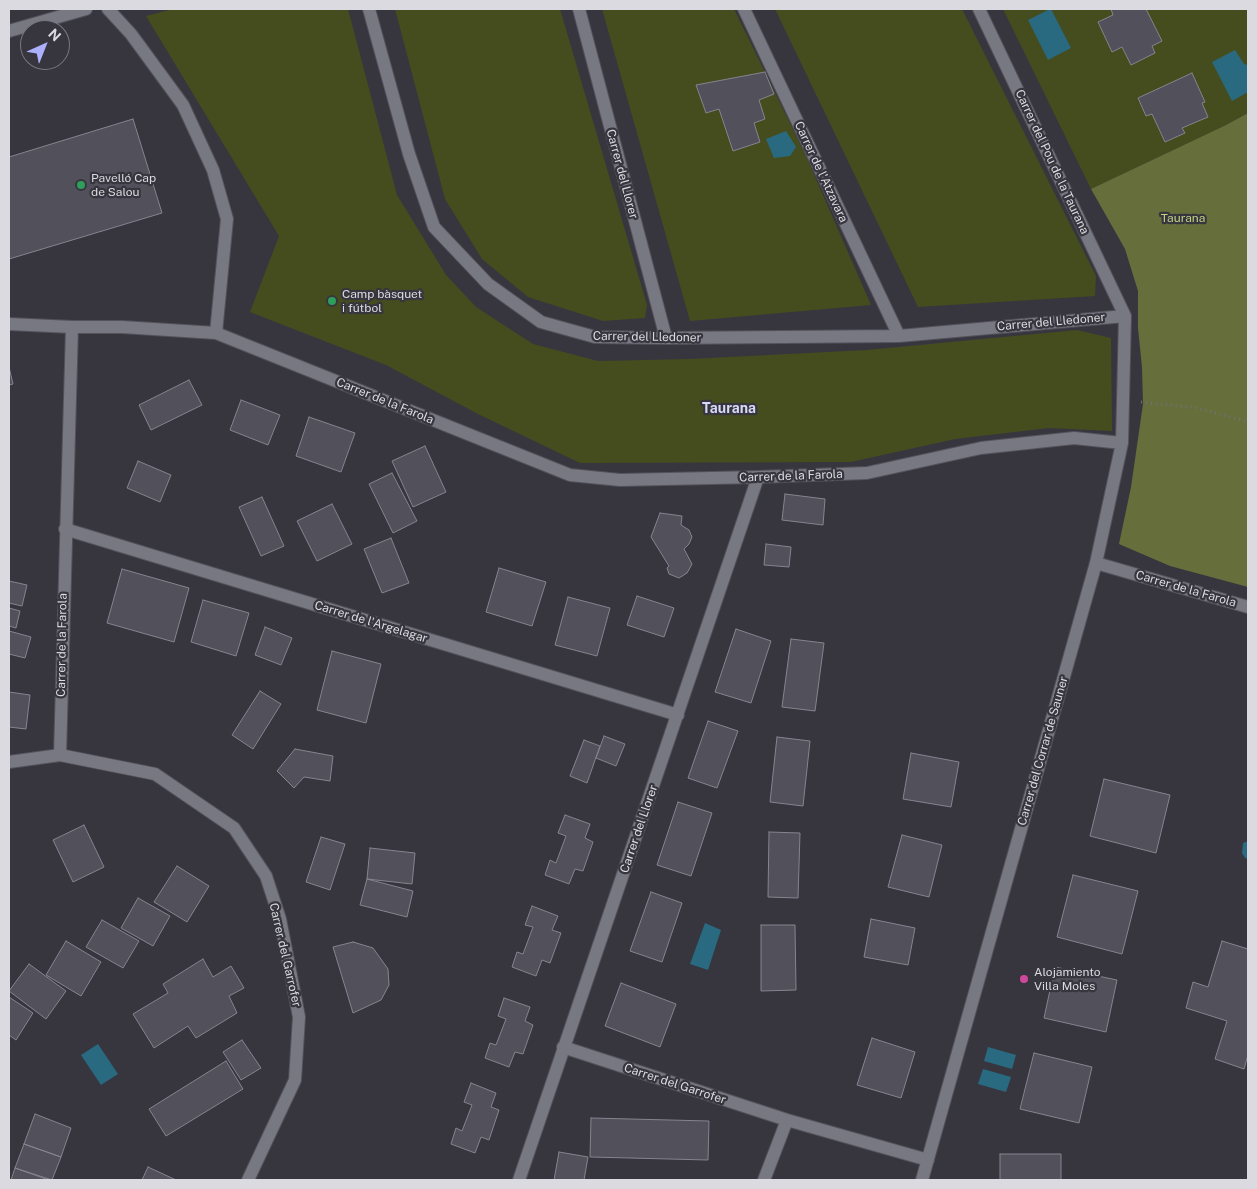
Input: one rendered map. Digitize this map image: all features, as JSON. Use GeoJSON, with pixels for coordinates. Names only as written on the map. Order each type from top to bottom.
{"type":"FeatureCollection","features":[{"type":"Feature","properties":{"kind":"street"},"geometry":{"type":"LineString","coordinates":[[9,31],[86,9]]}},
{"type":"Feature","properties":{"kind":"street"},"geometry":{"type":"LineString","coordinates":[[108,9],[131,34],[183,105],[213,170],[227,219],[216,333]]}},
{"type":"Feature","properties":{"kind":"street","name":"Carrer del Lledoner"},"geometry":{"type":"LineString","coordinates":[[369,9],[409,154],[434,227],[488,284],[541,322],[595,337],[899,336],[1125,316]]}},
{"type":"Feature","properties":{"kind":"street","name":"Carrer del Llorer"},"geometry":{"type":"LineString","coordinates":[[579,9],[666,338]]}},
{"type":"Feature","properties":{"kind":"street","name":"Carrer de l'Atzavara"},"geometry":{"type":"LineString","coordinates":[[744,9],[899,336]]}},
{"type":"Feature","properties":{"kind":"street","name":"Carrer del Pou de la Taurana"},"geometry":{"type":"LineString","coordinates":[[979,9],[1125,316]]}},
{"type":"Feature","properties":{"kind":"street","name":"Carrer del Corrar de Sauner"},"geometry":{"type":"LineString","coordinates":[[922,1180],[1096,563],[1122,443],[1125,316]]}},
{"type":"Feature","properties":{"kind":"street"},"geometry":{"type":"LineString","coordinates":[[9,324],[72,327]]}},
{"type":"Feature","properties":{"kind":"street","name":"Carrer de la Farola"},"geometry":{"type":"LineString","coordinates":[[60,755],[72,327],[122,327],[216,333],[570,475],[620,480],[867,473],[980,448],[1074,438],[1122,443]]}},
{"type":"Feature","properties":{"kind":"street","name":"Carrer del Llorer"},"geometry":{"type":"LineString","coordinates":[[519,1180],[758,477]]}},
{"type":"Feature","properties":{"kind":"street","name":"Carrer de l'Argelagar"},"geometry":{"type":"LineString","coordinates":[[65,529],[678,715]]}},
{"type":"Feature","properties":{"kind":"street","name":"Carrer de la Farola"},"geometry":{"type":"LineString","coordinates":[[1096,563],[1248,607]]}},
{"type":"Feature","properties":{"kind":"street","name":"Carrer del Garrofer"},"geometry":{"type":"LineString","coordinates":[[9,762],[60,755],[155,774],[234,828],[266,876],[280,919],[299,1017],[295,1080],[252,1179]]}},
{"type":"Feature","properties":{"kind":"street","name":"Carrer del Garrofer"},"geometry":{"type":"LineString","coordinates":[[563,1047],[787,1120],[928,1160]]}},
{"type":"Feature","properties":{"kind":"street"},"geometry":{"type":"LineString","coordinates":[[764,1180],[787,1120]]}},
{"type":"Feature","properties":{"kind":"path"},"geometry":{"type":"LineString","coordinates":[[1122,400],[1198,408],[1248,422]]}},
{"type":"Feature","properties":{"kind":"green space"},"geometry":{"type":"Polygon","coordinates":[[[173,9],[348,9],[397,195],[446,275],[476,307],[533,344],[598,361],[691,359],[867,350],[1077,330],[1111,338],[1112,431],[1049,428],[955,439],[851,462],[580,463],[478,414],[386,365],[250,312],[279,236],[146,16],[173,9]]]}},
{"type":"Feature","properties":{"kind":"green space"},"geometry":{"type":"Polygon","coordinates":[[[395,9],[560,9],[647,305],[645,318],[603,321],[528,297],[482,259],[445,199],[395,9]]]}},
{"type":"Feature","properties":{"kind":"green space"},"geometry":{"type":"Polygon","coordinates":[[[602,9],[734,9],[806,156],[871,305],[690,321],[602,9]]]}},
{"type":"Feature","properties":{"kind":"green space"},"geometry":{"type":"Polygon","coordinates":[[[775,9],[962,9],[1096,276],[1095,296],[918,307],[775,9]]]}},
{"type":"Feature","properties":{"kind":"green space"},"geometry":{"type":"Polygon","coordinates":[[[1003,9],[1248,9],[1248,113],[1091,189],[1003,9]]]}},
{"type":"Feature","properties":{"kind":"green space","name":"Taurana"},"geometry":{"type":"Polygon","coordinates":[[[1248,113],[1248,587],[1170,566],[1119,544],[1131,487],[1143,404],[1138,328],[1138,291],[1125,249],[1091,189],[1248,113]]]}},
{"type":"Feature","properties":{"kind":"water"},"geometry":{"type":"Polygon","coordinates":[[[1050,9],[1071,48],[1048,60],[1028,20],[1050,9]]]}},
{"type":"Feature","properties":{"kind":"water"},"geometry":{"type":"Polygon","coordinates":[[[1235,50],[1244,64],[1248,65],[1248,92],[1232,101],[1212,62],[1235,50]]]}},
{"type":"Feature","properties":{"kind":"water"},"geometry":{"type":"Polygon","coordinates":[[[786,131],[796,147],[790,156],[774,158],[766,139],[786,131]]]}},
{"type":"Feature","properties":{"kind":"water"},"geometry":{"type":"Polygon","coordinates":[[[1248,841],[1248,859],[1242,853],[1243,843],[1248,841]]]}},
{"type":"Feature","properties":{"kind":"water"},"geometry":{"type":"Polygon","coordinates":[[[705,923],[721,930],[708,970],[690,964],[705,923]]]}},
{"type":"Feature","properties":{"kind":"water"},"geometry":{"type":"Polygon","coordinates":[[[98,1044],[118,1074],[101,1085],[81,1055],[98,1044]]]}},
{"type":"Feature","properties":{"kind":"water"},"geometry":{"type":"Polygon","coordinates":[[[988,1047],[1016,1055],[1012,1069],[984,1061],[988,1047]]]}},
{"type":"Feature","properties":{"kind":"water"},"geometry":{"type":"Polygon","coordinates":[[[983,1069],[1011,1077],[1006,1092],[978,1084],[983,1069]]]}},
{"type":"Feature","properties":{"kind":"building"},"geometry":{"type":"Polygon","coordinates":[[[1111,9],[1146,9],[1162,41],[1152,46],[1155,53],[1131,65],[1122,47],[1112,52],[1098,22],[1113,15],[1111,9]]]}},
{"type":"Feature","properties":{"kind":"building"},"geometry":{"type":"Polygon","coordinates":[[[765,72],[774,94],[759,100],[765,119],[754,123],[760,142],[733,151],[719,109],[706,113],[696,85],[765,72]]]}},
{"type":"Feature","properties":{"kind":"building"},"geometry":{"type":"Polygon","coordinates":[[[1192,73],[1205,102],[1202,103],[1208,117],[1182,128],[1185,133],[1165,142],[1152,114],[1146,116],[1138,98],[1192,73]]]}},
{"type":"Feature","properties":{"kind":"building","name":"Pavelló Cap de Salou"},"geometry":{"type":"Polygon","coordinates":[[[133,119],[162,213],[9,259],[9,157],[133,119]]]}},
{"type":"Feature","properties":{"kind":"building"},"geometry":{"type":"Polygon","coordinates":[[[9,367],[13,384],[9,385],[9,367]]]}},
{"type":"Feature","properties":{"kind":"building"},"geometry":{"type":"Polygon","coordinates":[[[189,380],[202,405],[151,430],[139,405],[189,380]]]}},
{"type":"Feature","properties":{"kind":"building"},"geometry":{"type":"Polygon","coordinates":[[[241,400],[280,415],[268,445],[230,430],[241,400]]]}},
{"type":"Feature","properties":{"kind":"building"},"geometry":{"type":"Polygon","coordinates":[[[309,417],[355,433],[341,472],[296,456],[309,417]]]}},
{"type":"Feature","properties":{"kind":"building"},"geometry":{"type":"Polygon","coordinates":[[[425,446],[446,492],[413,507],[392,461],[425,446]]]}},
{"type":"Feature","properties":{"kind":"building"},"geometry":{"type":"Polygon","coordinates":[[[138,461],[171,475],[160,502],[127,488],[138,461]]]}},
{"type":"Feature","properties":{"kind":"building"},"geometry":{"type":"Polygon","coordinates":[[[392,473],[417,521],[393,533],[369,484],[392,473]]]}},
{"type":"Feature","properties":{"kind":"building"},"geometry":{"type":"Polygon","coordinates":[[[785,494],[825,499],[823,525],[782,520],[785,494]]]}},
{"type":"Feature","properties":{"kind":"building"},"geometry":{"type":"Polygon","coordinates":[[[262,497],[284,546],[261,556],[239,507],[262,497]]]}},
{"type":"Feature","properties":{"kind":"building"},"geometry":{"type":"Polygon","coordinates":[[[332,504],[352,544],[317,561],[297,521],[332,504]]]}},
{"type":"Feature","properties":{"kind":"building"},"geometry":{"type":"Polygon","coordinates":[[[660,513],[682,516],[681,525],[689,530],[692,537],[684,549],[692,564],[687,573],[679,578],[669,574],[667,568],[669,566],[651,537],[660,513]]]}},
{"type":"Feature","properties":{"kind":"building"},"geometry":{"type":"Polygon","coordinates":[[[391,538],[409,583],[382,593],[364,549],[391,538]]]}},
{"type":"Feature","properties":{"kind":"building"},"geometry":{"type":"Polygon","coordinates":[[[766,544],[791,547],[789,567],[764,565],[766,544]]]}},
{"type":"Feature","properties":{"kind":"building"},"geometry":{"type":"Polygon","coordinates":[[[499,568],[546,582],[532,626],[486,612],[499,568]]]}},
{"type":"Feature","properties":{"kind":"building"},"geometry":{"type":"Polygon","coordinates":[[[122,569],[189,588],[174,642],[107,623],[122,569]]]}},
{"type":"Feature","properties":{"kind":"building"},"geometry":{"type":"Polygon","coordinates":[[[9,581],[27,585],[22,606],[9,603],[9,581]]]}},
{"type":"Feature","properties":{"kind":"building"},"geometry":{"type":"Polygon","coordinates":[[[637,596],[674,608],[664,637],[627,625],[637,596]]]}},
{"type":"Feature","properties":{"kind":"building"},"geometry":{"type":"Polygon","coordinates":[[[568,597],[610,608],[597,656],[555,645],[568,597]]]}},
{"type":"Feature","properties":{"kind":"building"},"geometry":{"type":"Polygon","coordinates":[[[203,600],[249,613],[236,656],[191,642],[203,600]]]}},
{"type":"Feature","properties":{"kind":"building"},"geometry":{"type":"Polygon","coordinates":[[[9,608],[20,611],[16,628],[9,626],[9,608]]]}},
{"type":"Feature","properties":{"kind":"building"},"geometry":{"type":"Polygon","coordinates":[[[265,627],[292,638],[281,665],[255,655],[265,627]]]}},
{"type":"Feature","properties":{"kind":"building"},"geometry":{"type":"Polygon","coordinates":[[[736,629],[771,641],[751,703],[715,692],[736,629]]]}},
{"type":"Feature","properties":{"kind":"building"},"geometry":{"type":"Polygon","coordinates":[[[9,631],[31,637],[25,658],[9,654],[9,631]]]}},
{"type":"Feature","properties":{"kind":"building"},"geometry":{"type":"Polygon","coordinates":[[[791,639],[824,643],[815,711],[782,707],[791,639]]]}},
{"type":"Feature","properties":{"kind":"building"},"geometry":{"type":"Polygon","coordinates":[[[332,651],[381,664],[366,723],[317,710],[332,651]]]}},
{"type":"Feature","properties":{"kind":"building"},"geometry":{"type":"Polygon","coordinates":[[[260,691],[281,704],[253,749],[232,735],[260,691]]]}},
{"type":"Feature","properties":{"kind":"building"},"geometry":{"type":"Polygon","coordinates":[[[9,692],[30,695],[26,729],[9,727],[9,692]]]}},
{"type":"Feature","properties":{"kind":"building"},"geometry":{"type":"Polygon","coordinates":[[[708,721],[738,731],[717,788],[688,778],[708,721]]]}},
{"type":"Feature","properties":{"kind":"building"},"geometry":{"type":"Polygon","coordinates":[[[604,736],[625,744],[616,766],[596,758],[604,736]]]}},
{"type":"Feature","properties":{"kind":"building"},"geometry":{"type":"Polygon","coordinates":[[[777,737],[810,741],[803,806],[770,802],[777,737]]]}},
{"type":"Feature","properties":{"kind":"building"},"geometry":{"type":"Polygon","coordinates":[[[584,740],[600,746],[587,783],[570,776],[584,740]]]}},
{"type":"Feature","properties":{"kind":"building"},"geometry":{"type":"Polygon","coordinates":[[[295,749],[333,756],[330,781],[304,777],[294,788],[277,771],[295,749]]]}},
{"type":"Feature","properties":{"kind":"building"},"geometry":{"type":"Polygon","coordinates":[[[911,753],[959,762],[951,807],[903,799],[911,753]]]}},
{"type":"Feature","properties":{"kind":"building"},"geometry":{"type":"Polygon","coordinates":[[[1104,779],[1170,795],[1156,853],[1090,836],[1104,779]]]}},
{"type":"Feature","properties":{"kind":"building"},"geometry":{"type":"Polygon","coordinates":[[[678,802],[712,813],[691,876],[657,865],[678,802]]]}},
{"type":"Feature","properties":{"kind":"building"},"geometry":{"type":"Polygon","coordinates":[[[565,815],[590,824],[585,838],[593,842],[583,871],[575,869],[569,884],[545,875],[550,860],[556,863],[566,836],[558,833],[565,815]]]}},
{"type":"Feature","properties":{"kind":"building"},"geometry":{"type":"Polygon","coordinates":[[[84,825],[104,867],[73,882],[53,840],[84,825]]]}},
{"type":"Feature","properties":{"kind":"building"},"geometry":{"type":"Polygon","coordinates":[[[769,832],[800,833],[798,898],[768,897],[769,832]]]}},
{"type":"Feature","properties":{"kind":"building"},"geometry":{"type":"Polygon","coordinates":[[[902,835],[942,845],[929,897],[888,887],[902,835]]]}},
{"type":"Feature","properties":{"kind":"building"},"geometry":{"type":"Polygon","coordinates":[[[321,837],[345,844],[330,890],[306,882],[321,837]]]}},
{"type":"Feature","properties":{"kind":"building"},"geometry":{"type":"Polygon","coordinates":[[[370,848],[415,853],[412,884],[367,879],[370,848]]]}},
{"type":"Feature","properties":{"kind":"building"},"geometry":{"type":"Polygon","coordinates":[[[177,866],[209,886],[187,922],[154,902],[177,866]]]}},
{"type":"Feature","properties":{"kind":"building"},"geometry":{"type":"Polygon","coordinates":[[[1073,875],[1138,891],[1122,954],[1057,937],[1073,875]]]}},
{"type":"Feature","properties":{"kind":"building"},"geometry":{"type":"Polygon","coordinates":[[[367,879],[413,891],[407,917],[360,905],[367,879]]]}},
{"type":"Feature","properties":{"kind":"building"},"geometry":{"type":"Polygon","coordinates":[[[651,892],[682,903],[662,962],[630,951],[651,892]]]}},
{"type":"Feature","properties":{"kind":"building"},"geometry":{"type":"Polygon","coordinates":[[[138,898],[170,916],[153,946],[121,928],[138,898]]]}},
{"type":"Feature","properties":{"kind":"building"},"geometry":{"type":"Polygon","coordinates":[[[532,906],[558,916],[552,930],[561,933],[550,963],[542,960],[536,976],[512,967],[517,952],[523,954],[533,927],[525,925],[532,906]]]}},
{"type":"Feature","properties":{"kind":"building"},"geometry":{"type":"Polygon","coordinates":[[[871,919],[915,928],[908,965],[864,957],[871,919]]]}},
{"type":"Feature","properties":{"kind":"building"},"geometry":{"type":"Polygon","coordinates":[[[102,920],[139,941],[123,968],[86,947],[102,920]]]}},
{"type":"Feature","properties":{"kind":"building"},"geometry":{"type":"Polygon","coordinates":[[[761,925],[795,925],[796,990],[761,991],[761,925]]]}},
{"type":"Feature","properties":{"kind":"building"},"geometry":{"type":"Polygon","coordinates":[[[66,941],[101,962],[81,996],[46,975],[66,941]]]}},
{"type":"Feature","properties":{"kind":"building"},"geometry":{"type":"Polygon","coordinates":[[[1222,941],[1248,949],[1248,1055],[1244,1069],[1215,1059],[1227,1021],[1186,1008],[1193,982],[1208,987],[1222,941]]]}},
{"type":"Feature","properties":{"kind":"building"},"geometry":{"type":"Polygon","coordinates":[[[353,942],[373,948],[388,969],[389,985],[381,1000],[353,1013],[333,947],[353,942]]]}},
{"type":"Feature","properties":{"kind":"building"},"geometry":{"type":"Polygon","coordinates":[[[203,959],[213,977],[231,966],[244,988],[229,996],[237,1013],[196,1038],[188,1026],[154,1048],[133,1014],[168,993],[163,984],[203,959]]]}},
{"type":"Feature","properties":{"kind":"building"},"geometry":{"type":"Polygon","coordinates":[[[29,964],[66,991],[46,1019],[9,991],[29,964]]]}},
{"type":"Feature","properties":{"kind":"building"},"geometry":{"type":"Polygon","coordinates":[[[1055,967],[1117,980],[1106,1032],[1044,1018],[1055,967]]]}},
{"type":"Feature","properties":{"kind":"building"},"geometry":{"type":"Polygon","coordinates":[[[621,983],[676,1004],[660,1047],[605,1026],[621,983]]]}},
{"type":"Feature","properties":{"kind":"building"},"geometry":{"type":"Polygon","coordinates":[[[9,997],[33,1013],[16,1040],[9,1035],[9,997]]]}},
{"type":"Feature","properties":{"kind":"building"},"geometry":{"type":"Polygon","coordinates":[[[504,998],[530,1007],[525,1021],[533,1025],[523,1054],[515,1052],[509,1067],[485,1058],[490,1043],[496,1045],[506,1019],[498,1016],[504,998]]]}},
{"type":"Feature","properties":{"kind":"building"},"geometry":{"type":"Polygon","coordinates":[[[872,1038],[915,1052],[901,1098],[857,1085],[872,1038]]]}},
{"type":"Feature","properties":{"kind":"building"},"geometry":{"type":"Polygon","coordinates":[[[242,1040],[261,1068],[241,1080],[223,1052],[242,1040]]]}},
{"type":"Feature","properties":{"kind":"building"},"geometry":{"type":"Polygon","coordinates":[[[1034,1053],[1092,1067],[1079,1123],[1020,1109],[1034,1053]]]}},
{"type":"Feature","properties":{"kind":"building"},"geometry":{"type":"Polygon","coordinates":[[[226,1061],[243,1089],[166,1136],[149,1109],[226,1061]]]}},
{"type":"Feature","properties":{"kind":"building"},"geometry":{"type":"Polygon","coordinates":[[[471,1083],[496,1093],[491,1107],[499,1110],[489,1140],[481,1137],[475,1153],[451,1144],[456,1128],[462,1131],[472,1105],[464,1102],[471,1083]]]}},
{"type":"Feature","properties":{"kind":"building"},"geometry":{"type":"Polygon","coordinates":[[[35,1114],[71,1128],[61,1157],[24,1144],[35,1114]]]}},
{"type":"Feature","properties":{"kind":"building"},"geometry":{"type":"Polygon","coordinates":[[[591,1118],[709,1121],[708,1160],[590,1157],[591,1118]]]}},
{"type":"Feature","properties":{"kind":"building"},"geometry":{"type":"Polygon","coordinates":[[[24,1144],[61,1157],[52,1180],[15,1168],[24,1144]]]}},
{"type":"Feature","properties":{"kind":"building"},"geometry":{"type":"Polygon","coordinates":[[[559,1152],[588,1157],[584,1180],[554,1180],[559,1152]]]}},
{"type":"Feature","properties":{"kind":"building"},"geometry":{"type":"Polygon","coordinates":[[[1000,1154],[1061,1154],[1061,1180],[1000,1180],[1000,1154]]]}},
{"type":"Feature","properties":{"kind":"building"},"geometry":{"type":"Polygon","coordinates":[[[148,1167],[176,1180],[142,1180],[148,1167]]]}},
{"type":"Feature","properties":{"kind":"building"},"geometry":{"type":"Polygon","coordinates":[[[15,1168],[49,1180],[11,1180],[15,1168]]]}},
{"type":"Feature","properties":{"kind":"place","name":"Pavelló Cap de Salou"},"geometry":{"type":"Point","coordinates":[81,185]}},
{"type":"Feature","properties":{"kind":"place","name":"Camp bàsquet i fútbol"},"geometry":{"type":"Point","coordinates":[332,301]}},
{"type":"Feature","properties":{"kind":"place","name":"Alojamiento Villa Moles"},"geometry":{"type":"Point","coordinates":[1024,979]}},
{"type":"Feature","properties":{"kind":"district","name":"Taurana"},"geometry":{"type":"Point","coordinates":[729,409]}}]}
